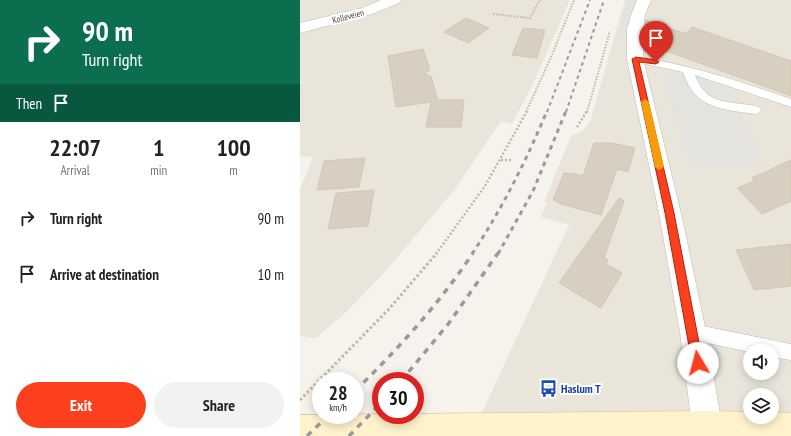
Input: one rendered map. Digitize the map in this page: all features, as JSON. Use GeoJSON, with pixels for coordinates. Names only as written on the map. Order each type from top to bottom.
{"type":"FeatureCollection","features":[{"type":"Feature","properties":{"kind":"main road"},"geometry":{"type":"LineString","coordinates":[[300,430],[431,433],[707,426],[791,428]]}},
{"type":"Feature","properties":{"kind":"street","name":"Kolleveien"},"geometry":{"type":"LineString","coordinates":[[300,28],[367,11],[394,0]]}},
{"type":"Feature","properties":{"kind":"street"},"geometry":{"type":"LineString","coordinates":[[644,0],[638,11],[633,37],[636,59],[670,213],[693,332],[707,426]]}},
{"type":"Feature","properties":{"kind":"lane"},"geometry":{"type":"LineString","coordinates":[[636,59],[716,77],[791,103]]}},
{"type":"Feature","properties":{"kind":"lane"},"geometry":{"type":"LineString","coordinates":[[688,70],[691,81],[699,94],[708,100],[722,105],[756,110]]}},
{"type":"Feature","properties":{"kind":"lane"},"geometry":{"type":"LineString","coordinates":[[693,332],[791,352]]}},
{"type":"Feature","properties":{"kind":"path"},"geometry":{"type":"LineString","coordinates":[[493,14],[530,18],[540,0]]}},
{"type":"Feature","properties":{"kind":"path"},"geometry":{"type":"LineString","coordinates":[[300,400],[389,310],[414,282],[469,210],[500,160],[524,116],[574,0]]}},
{"type":"Feature","properties":{"kind":"path"},"geometry":{"type":"LineString","coordinates":[[578,126],[586,112],[610,30]]}},
{"type":"Feature","properties":{"kind":"path"},"geometry":{"type":"LineString","coordinates":[[500,160],[511,160]]}},
{"type":"Feature","properties":{"kind":"shaded area"},"geometry":{"type":"Polygon","coordinates":[[[300,0],[570,0],[533,84],[512,124],[501,121],[455,189],[384,273],[344,314],[316,338],[300,336],[300,190],[313,157],[300,156],[300,0]]]}},
{"type":"Feature","properties":{"kind":"shaded area"},"geometry":{"type":"Polygon","coordinates":[[[625,0],[791,0],[791,436],[471,436],[569,225],[541,217],[547,203],[544,202],[571,136],[582,131],[590,122],[625,0]]]}},
{"type":"Feature","properties":{"kind":"shaded area"},"geometry":{"type":"Polygon","coordinates":[[[628,0],[634,0],[624,40],[618,39],[628,0]]]}},
{"type":"Feature","properties":{"kind":"shaded area"},"geometry":{"type":"Polygon","coordinates":[[[723,73],[763,163],[691,166],[663,75],[723,73]]]}},
{"type":"Feature","properties":{"kind":"building"},"geometry":{"type":"Polygon","coordinates":[[[466,18],[489,28],[468,43],[444,32],[466,18]]]}},
{"type":"Feature","properties":{"kind":"building"},"geometry":{"type":"Polygon","coordinates":[[[646,20],[686,34],[692,27],[791,61],[791,96],[644,43],[646,20]]]}},
{"type":"Feature","properties":{"kind":"building"},"geometry":{"type":"Polygon","coordinates":[[[523,28],[545,30],[537,58],[512,55],[523,28]]]}},
{"type":"Feature","properties":{"kind":"building"},"geometry":{"type":"Polygon","coordinates":[[[423,49],[430,70],[424,74],[431,76],[438,100],[464,100],[461,127],[426,127],[431,102],[396,107],[388,56],[423,49]]]}},
{"type":"Feature","properties":{"kind":"building"},"geometry":{"type":"Polygon","coordinates":[[[594,143],[611,143],[635,148],[628,172],[617,169],[601,215],[558,203],[553,200],[564,173],[583,176],[594,143]]]}},
{"type":"Feature","properties":{"kind":"building"},"geometry":{"type":"Polygon","coordinates":[[[365,158],[359,187],[317,190],[324,161],[365,158]]]}},
{"type":"Feature","properties":{"kind":"building"},"geometry":{"type":"Polygon","coordinates":[[[791,160],[791,201],[762,214],[737,188],[754,181],[752,178],[791,160]]]}},
{"type":"Feature","properties":{"kind":"building"},"geometry":{"type":"Polygon","coordinates":[[[374,190],[368,226],[328,229],[336,193],[374,190]]]}},
{"type":"Feature","properties":{"kind":"building"},"geometry":{"type":"Polygon","coordinates":[[[619,198],[624,201],[604,258],[608,260],[606,264],[622,273],[601,308],[559,283],[619,198]]]}},
{"type":"Feature","properties":{"kind":"building"},"geometry":{"type":"Polygon","coordinates":[[[791,244],[791,286],[754,290],[736,250],[791,244]]]}},
{"type":"Feature","properties":{"kind":"railway"},"geometry":{"type":"LineString","coordinates":[[547,112],[590,0]]}},
{"type":"Feature","properties":{"kind":"railway"},"geometry":{"type":"LineString","coordinates":[[566,112],[604,0]]}},
{"type":"Feature","properties":{"kind":"railway"},"geometry":{"type":"LineString","coordinates":[[472,254],[513,184],[547,111]]}},
{"type":"Feature","properties":{"kind":"railway"},"geometry":{"type":"LineString","coordinates":[[498,254],[533,191],[566,111]]}},
{"type":"Feature","properties":{"kind":"railway"},"geometry":{"type":"LineString","coordinates":[[364,382],[387,359],[432,308],[473,253]]}},
{"type":"Feature","properties":{"kind":"railway"},"geometry":{"type":"LineString","coordinates":[[408,372],[449,323],[498,253]]}},
{"type":"Feature","properties":{"kind":"railway"},"geometry":{"type":"LineString","coordinates":[[349,436],[372,412]]}},
{"type":"Feature","properties":{"kind":"railway"},"geometry":{"type":"LineString","coordinates":[[307,436],[320,424]]}},
{"type":"Feature","properties":{"kind":"slow traffic"},"geometry":{"type":"LineString","coordinates":[[645,102],[659,167]]}},
{"type":"Feature","properties":{"kind":"place","name":"Haslum T"},"geometry":{"type":"Point","coordinates":[548,388]}},
{"type":"Feature","properties":{"kind":"route"},"geometry":{"type":"LineString","coordinates":[[656,62],[636,59],[670,213],[698,363]]}}]}
